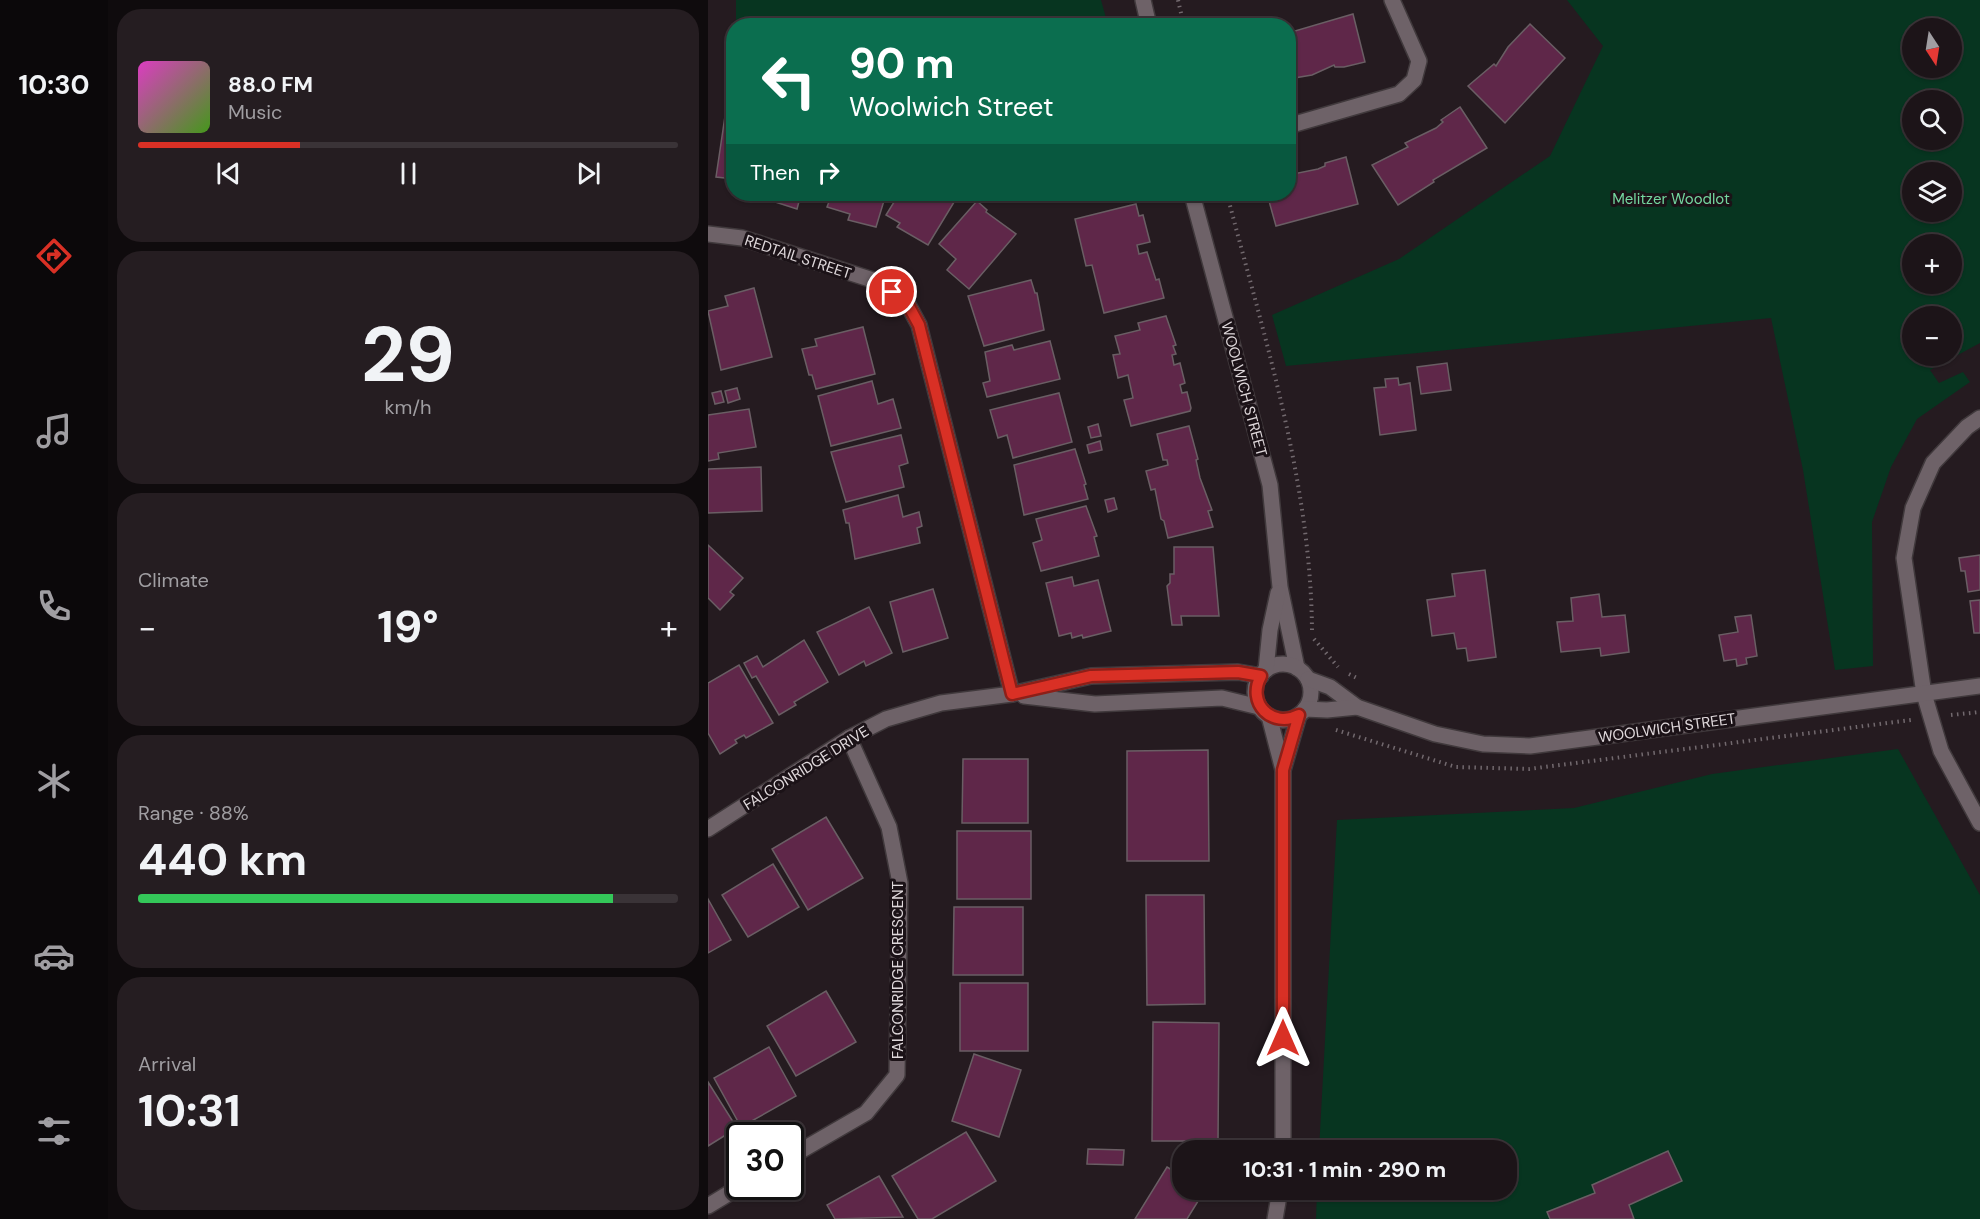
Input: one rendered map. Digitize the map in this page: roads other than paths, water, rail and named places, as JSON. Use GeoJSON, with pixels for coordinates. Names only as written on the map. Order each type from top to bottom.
{"type":"FeatureCollection","features":[{"type":"Feature","properties":{"kind":"street"},"geometry":{"type":"LineString","coordinates":[[1143,0],[1147,18]]}},
{"type":"Feature","properties":{"kind":"street"},"geometry":{"type":"LineString","coordinates":[[1296,124],[1399,94],[1414,80],[1419,61],[1392,0]]}},
{"type":"Feature","properties":{"kind":"street","name":"WOOLWICH STREET"},"geometry":{"type":"LineString","coordinates":[[1194,201],[1270,485],[1280,587],[1302,674],[1311,694],[1302,712]]}},
{"type":"Feature","properties":{"kind":"street","name":"REDTAIL STREET"},"geometry":{"type":"LineString","coordinates":[[708,234],[742,238],[879,282],[906,301],[919,325],[1012,694]]}},
{"type":"Feature","properties":{"kind":"street"},"geometry":{"type":"LineString","coordinates":[[1980,418],[1967,427],[1933,463],[1913,508],[1904,558],[1924,694],[1941,752],[1980,823]]}},
{"type":"Feature","properties":{"kind":"street","name":"WOOLWICH STREET"},"geometry":{"type":"LineString","coordinates":[[1280,587],[1270,630],[1264,673],[1256,691],[1264,711],[1284,720],[1302,712],[1358,707]]}},
{"type":"Feature","properties":{"kind":"street","name":"WOOLWICH STREET"},"geometry":{"type":"LineString","coordinates":[[1264,673],[1281,665],[1329,687],[1358,707],[1435,734],[1483,744],[1530,746],[1980,686]]}},
{"type":"Feature","properties":{"kind":"street","name":"FALCONRIDGE DRIVE"},"geometry":{"type":"LineString","coordinates":[[708,829],[849,738],[886,719],[941,703],[1012,694],[1091,676],[1264,673]]}},
{"type":"Feature","properties":{"kind":"street","name":"FALCONRIDGE DRIVE"},"geometry":{"type":"LineString","coordinates":[[1012,694],[1095,704],[1222,698],[1264,711]]}},
{"type":"Feature","properties":{"kind":"street"},"geometry":{"type":"LineString","coordinates":[[1264,711],[1283,770],[1283,1140]]}},
{"type":"Feature","properties":{"kind":"street"},"geometry":{"type":"LineString","coordinates":[[1283,770],[1302,712]]}},
{"type":"Feature","properties":{"kind":"street","name":"FALCONRIDGE CRESCENT"},"geometry":{"type":"LineString","coordinates":[[804,1149],[866,1113],[897,1075],[900,883],[889,827],[849,738]]}},
{"type":"Feature","properties":{"kind":"street"},"geometry":{"type":"LineString","coordinates":[[708,1206],[726,1195]]}},
{"type":"Feature","properties":{"kind":"street"},"geometry":{"type":"LineString","coordinates":[[1275,1219],[1278,1200]]}},
{"type":"Feature","properties":{"kind":"park label","name":"Melitzer Woodlot"},"geometry":{"type":"Point","coordinates":[1671,199]}}]}
